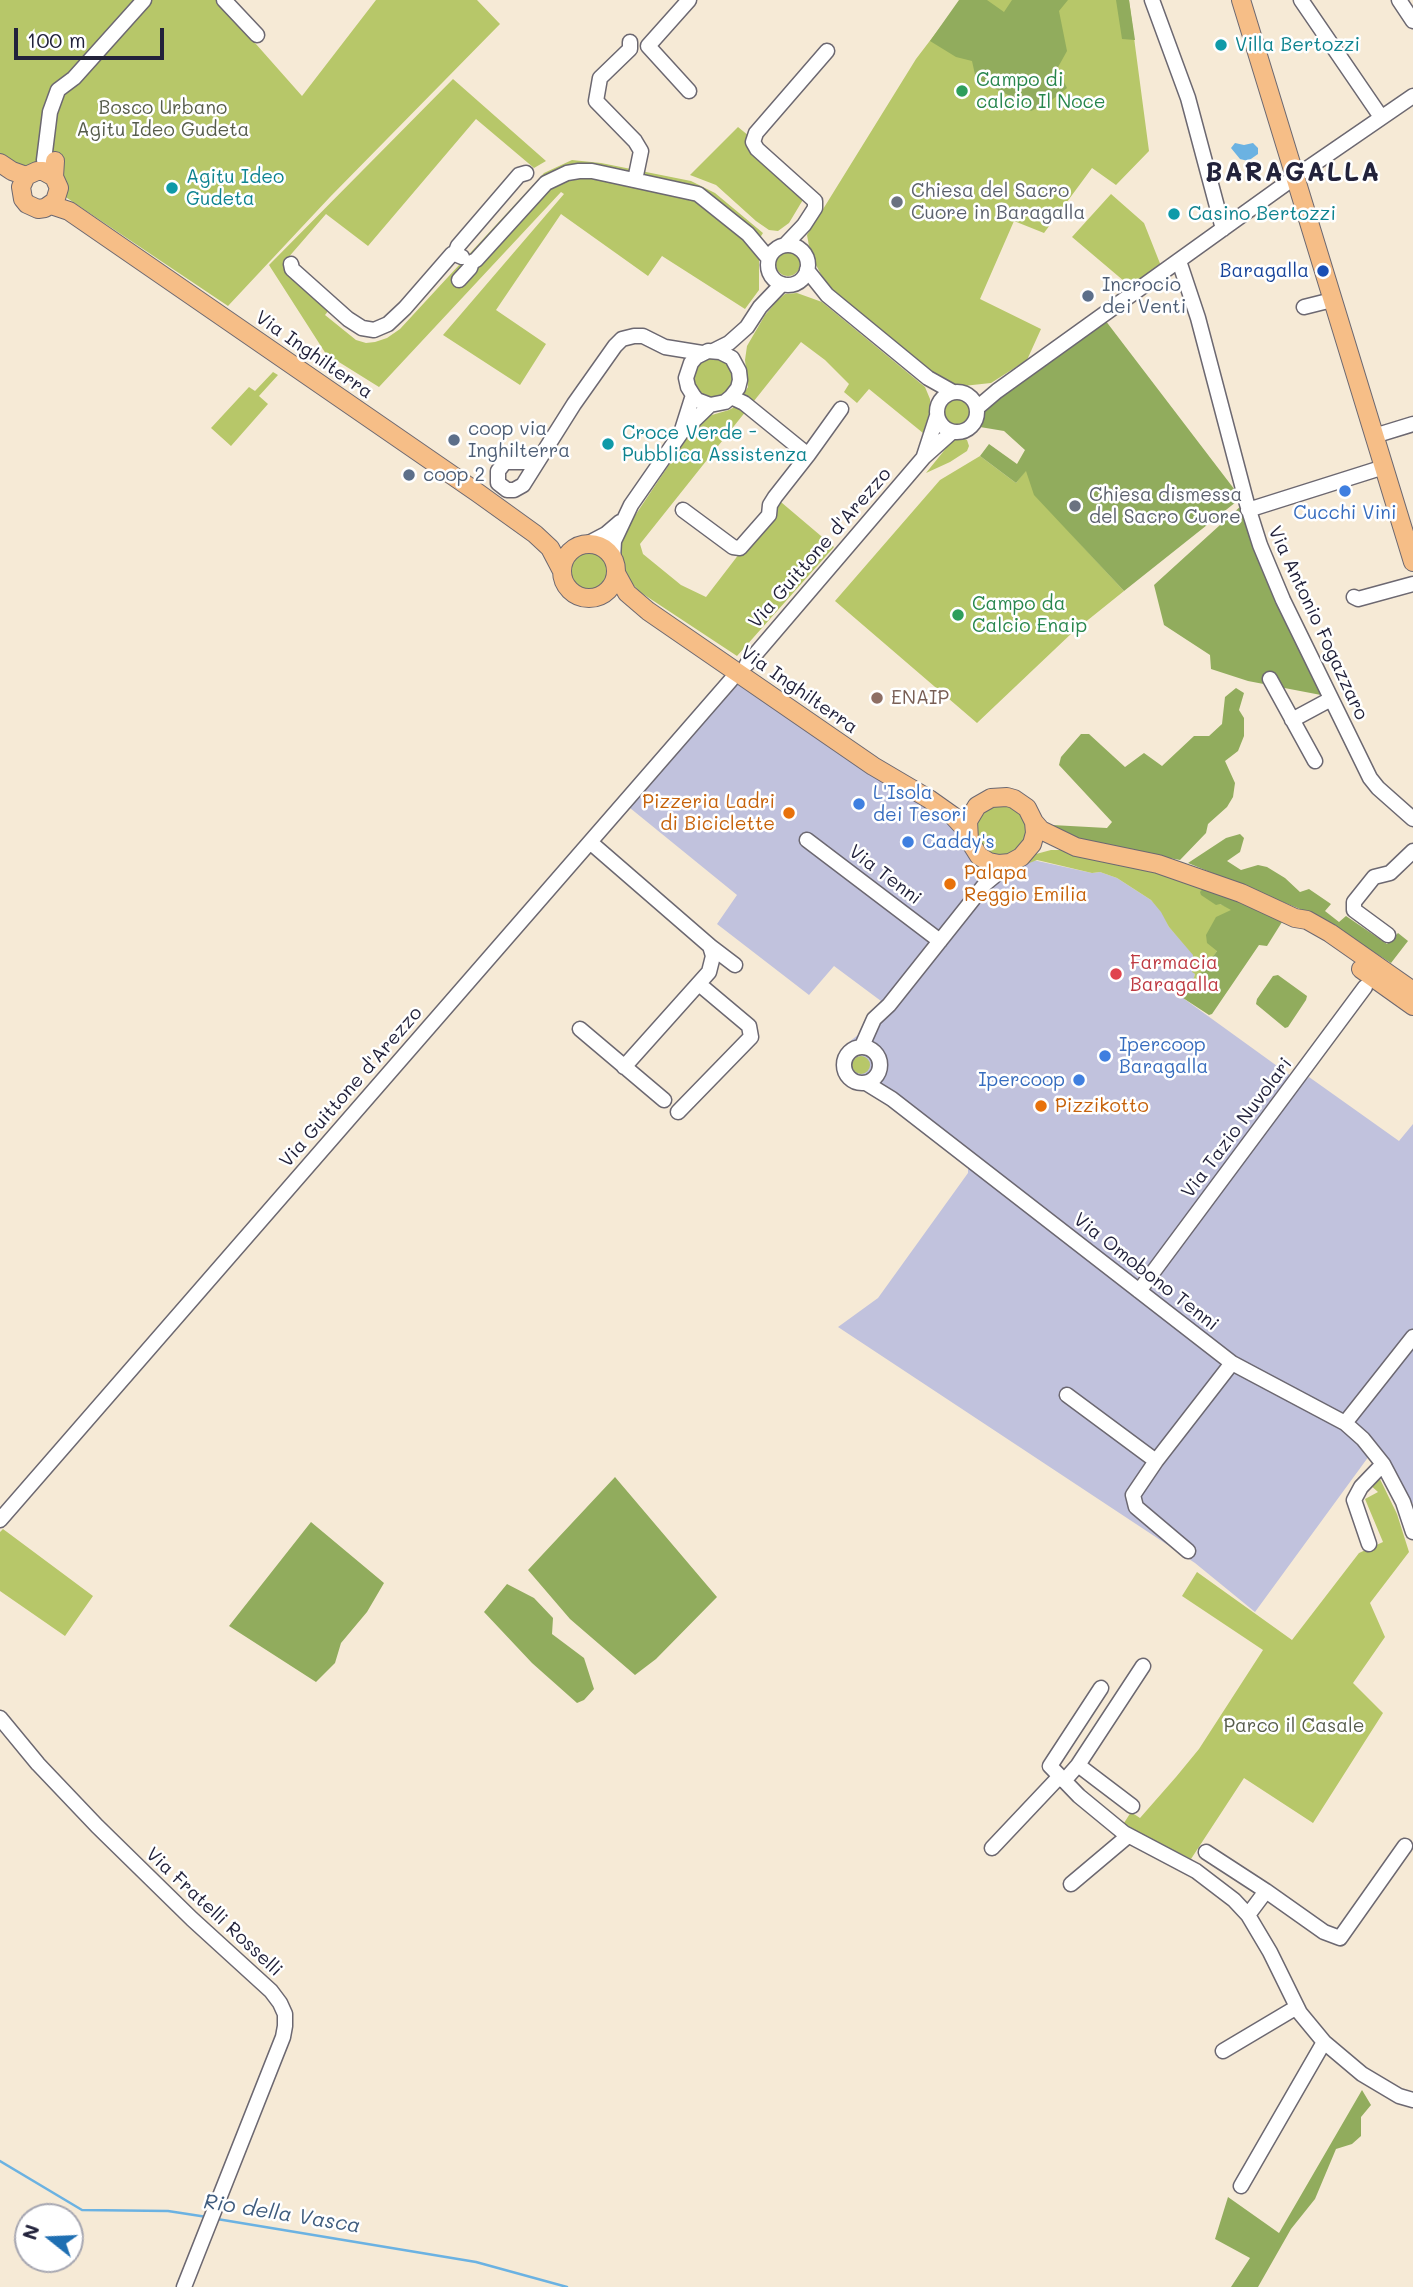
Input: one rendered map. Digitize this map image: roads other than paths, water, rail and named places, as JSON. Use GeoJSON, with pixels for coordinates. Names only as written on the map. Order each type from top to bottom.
{"type":"FeatureCollection","features":[{"type":"Feature","properties":{"kind":"main road"},"geometry":{"type":"LineString","coordinates":[[1241,0],[1413,562]]}},
{"type":"Feature","properties":{"kind":"main road"},"geometry":{"type":"LineString","coordinates":[[31,170],[21,193],[27,204],[38,209],[55,200]]}},
{"type":"Feature","properties":{"kind":"main road","name":"Via Inghilterra"},"geometry":{"type":"LineString","coordinates":[[31,170],[58,182],[55,200],[69,211],[535,534],[550,548],[562,569],[564,583],[574,594],[588,598],[602,595],[649,611]]}},
{"type":"Feature","properties":{"kind":"main road","name":"Via Inghilterra"},"geometry":{"type":"LineString","coordinates":[[535,534],[556,542],[602,547],[628,593],[649,611],[873,766],[953,816],[967,831],[973,849],[989,862],[999,864],[1051,847],[1076,847],[1158,864],[1241,893],[1295,918],[1307,920],[1413,991]]}},
{"type":"Feature","properties":{"kind":"main road"},"geometry":{"type":"LineString","coordinates":[[562,569],[567,554],[583,544]]}},
{"type":"Feature","properties":{"kind":"main road"},"geometry":{"type":"LineString","coordinates":[[602,595],[609,589],[615,566]]}},
{"type":"Feature","properties":{"kind":"main road","name":"Via Inghilterra"},"geometry":{"type":"LineString","coordinates":[[929,799],[956,807],[978,806],[991,798],[1007,796],[1027,808],[1041,830],[1076,847]]}},
{"type":"Feature","properties":{"kind":"main road"},"geometry":{"type":"LineString","coordinates":[[967,831],[968,821],[978,806]]}},
{"type":"Feature","properties":{"kind":"main road"},"geometry":{"type":"LineString","coordinates":[[1018,858],[1032,844],[1034,822]]}},
{"type":"Feature","properties":{"kind":"main road","name":"Via Inghilterra"},"geometry":{"type":"LineString","coordinates":[[1295,918],[1303,929],[1413,1006]]}},
{"type":"Feature","properties":{"kind":"street"},"geometry":{"type":"LineString","coordinates":[[31,170],[58,90],[74,78],[144,0]]}},
{"type":"Feature","properties":{"kind":"street"},"geometry":{"type":"LineString","coordinates":[[224,0],[257,35]]}},
{"type":"Feature","properties":{"kind":"street"},"geometry":{"type":"LineString","coordinates":[[689,0],[648,46],[689,91]]}},
{"type":"Feature","properties":{"kind":"street"},"geometry":{"type":"LineString","coordinates":[[1152,0],[1188,98],[1223,229]]}},
{"type":"Feature","properties":{"kind":"street"},"geometry":{"type":"LineString","coordinates":[[1301,0],[1381,117]]}},
{"type":"Feature","properties":{"kind":"street"},"geometry":{"type":"LineString","coordinates":[[1399,0],[1413,21]]}},
{"type":"Feature","properties":{"kind":"street"},"geometry":{"type":"LineString","coordinates":[[630,43],[630,49],[600,78],[596,101],[635,141],[641,151],[635,180]]}},
{"type":"Feature","properties":{"kind":"street"},"geometry":{"type":"LineString","coordinates":[[777,250],[804,225],[816,208],[815,201],[757,149],[753,142],[756,133],[827,51]]}},
{"type":"Feature","properties":{"kind":"street"},"geometry":{"type":"LineString","coordinates":[[975,404],[1413,96]]}},
{"type":"Feature","properties":{"kind":"street"},"geometry":{"type":"LineString","coordinates":[[459,280],[472,262],[546,183],[567,173],[592,172],[698,194],[748,234],[777,250],[801,249]]}},
{"type":"Feature","properties":{"kind":"street"},"geometry":{"type":"LineString","coordinates":[[291,264],[292,269],[348,318],[362,328],[374,330],[388,324],[404,309],[452,254],[455,254],[458,246],[519,175],[526,173]]}},
{"type":"Feature","properties":{"kind":"street"},"geometry":{"type":"LineString","coordinates":[[736,363],[747,327],[760,307],[782,281],[802,279],[807,270],[807,260],[801,249],[804,225]]}},
{"type":"Feature","properties":{"kind":"street"},"geometry":{"type":"LineString","coordinates":[[777,250],[782,281]]}},
{"type":"Feature","properties":{"kind":"street"},"geometry":{"type":"LineString","coordinates":[[455,254],[472,262]]}},
{"type":"Feature","properties":{"kind":"street","name":"Via Antonio Fogazzaro"},"geometry":{"type":"LineString","coordinates":[[1179,261],[1198,318],[1258,542],[1283,600],[1373,783],[1413,819]]}},
{"type":"Feature","properties":{"kind":"street"},"geometry":{"type":"LineString","coordinates":[[807,270],[827,295],[947,396]]}},
{"type":"Feature","properties":{"kind":"street"},"geometry":{"type":"LineString","coordinates":[[782,281],[827,295]]}},
{"type":"Feature","properties":{"kind":"street"},"geometry":{"type":"LineString","coordinates":[[1304,307],[1332,300]]}},
{"type":"Feature","properties":{"kind":"street"},"geometry":{"type":"LineString","coordinates":[[686,378],[691,363],[729,343],[747,327]]}},
{"type":"Feature","properties":{"kind":"street"},"geometry":{"type":"LineString","coordinates":[[539,457],[604,361],[622,339],[628,336],[643,336],[665,347],[726,354],[736,363],[739,371],[738,396]]}},
{"type":"Feature","properties":{"kind":"street"},"geometry":{"type":"LineString","coordinates":[[665,347],[697,400],[710,405],[738,396]]}},
{"type":"Feature","properties":{"kind":"street"},"geometry":{"type":"LineString","coordinates":[[964,393],[975,404],[976,419],[970,428],[959,433],[942,427],[936,411],[947,396],[964,393]]}},
{"type":"Feature","properties":{"kind":"street"},"geometry":{"type":"LineString","coordinates":[[681,433],[692,395]]}},
{"type":"Feature","properties":{"kind":"street"},"geometry":{"type":"LineString","coordinates":[[738,396],[808,456]]}},
{"type":"Feature","properties":{"kind":"street"},"geometry":{"type":"LineString","coordinates":[[615,566],[614,541],[623,519],[681,433],[710,405]]}},
{"type":"Feature","properties":{"kind":"street"},"geometry":{"type":"LineString","coordinates":[[683,510],[733,547],[740,548],[769,515],[775,497],[841,409]]}},
{"type":"Feature","properties":{"kind":"street","name":"Via Guittone d'Arezzo"},"geometry":{"type":"LineString","coordinates":[[924,457],[937,416]]}},
{"type":"Feature","properties":{"kind":"street"},"geometry":{"type":"LineString","coordinates":[[1374,436],[1413,424]]}},
{"type":"Feature","properties":{"kind":"street","name":"Via Guittone d'Arezzo"},"geometry":{"type":"LineString","coordinates":[[747,664],[924,457],[952,432]]}},
{"type":"Feature","properties":{"kind":"street"},"geometry":{"type":"LineString","coordinates":[[1248,510],[1384,467]]}},
{"type":"Feature","properties":{"kind":"street"},"geometry":{"type":"LineString","coordinates":[[583,544],[606,534],[623,519]]}},
{"type":"Feature","properties":{"kind":"street"},"geometry":{"type":"LineString","coordinates":[[1354,597],[1358,599],[1413,584]]}},
{"type":"Feature","properties":{"kind":"street"},"geometry":{"type":"LineString","coordinates":[[1270,679],[1315,761]]}},
{"type":"Feature","properties":{"kind":"street","name":"Via Guittone d'Arezzo"},"geometry":{"type":"LineString","coordinates":[[0,1520],[731,680]]}},
{"type":"Feature","properties":{"kind":"street"},"geometry":{"type":"LineString","coordinates":[[1293,720],[1331,699]]}},
{"type":"Feature","properties":{"kind":"street","name":"Via Tenni"},"geometry":{"type":"LineString","coordinates":[[807,840],[940,941]]}},
{"type":"Feature","properties":{"kind":"street"},"geometry":{"type":"LineString","coordinates":[[590,842],[735,965]]}},
{"type":"Feature","properties":{"kind":"street"},"geometry":{"type":"LineString","coordinates":[[1388,935],[1354,910],[1354,902],[1374,877],[1390,873],[1413,851]]}},
{"type":"Feature","properties":{"kind":"street","name":"Via Omobono Tenni"},"geometry":{"type":"LineString","coordinates":[[972,900],[981,875],[979,856]]}},
{"type":"Feature","properties":{"kind":"street","name":"Via Omobono Tenni"},"geometry":{"type":"LineString","coordinates":[[1018,858],[992,878],[972,900],[889,1005],[874,1019],[867,1048],[850,1050],[846,1055],[843,1067],[845,1073],[854,1082],[872,1078],[892,1099],[1232,1363],[1345,1423],[1363,1439],[1408,1499],[1413,1532]]}},
{"type":"Feature","properties":{"kind":"street"},"geometry":{"type":"LineString","coordinates":[[624,1067],[709,972],[713,956],[710,946]]}},
{"type":"Feature","properties":{"kind":"street"},"geometry":{"type":"LineString","coordinates":[[678,1112],[751,1037],[749,1026],[699,984]]}},
{"type":"Feature","properties":{"kind":"street","name":"Via Tazio Nuvolari"},"geometry":{"type":"LineString","coordinates":[[1139,1292],[1365,987]]}},
{"type":"Feature","properties":{"kind":"street"},"geometry":{"type":"LineString","coordinates":[[580,1029],[664,1100]]}},
{"type":"Feature","properties":{"kind":"street"},"geometry":{"type":"LineString","coordinates":[[867,1048],[880,1062],[872,1078]]}},
{"type":"Feature","properties":{"kind":"street"},"geometry":{"type":"LineString","coordinates":[[1345,1423],[1413,1337]]}},
{"type":"Feature","properties":{"kind":"street"},"geometry":{"type":"LineString","coordinates":[[1188,1551],[1136,1507],[1133,1495],[1232,1363]]}},
{"type":"Feature","properties":{"kind":"street"},"geometry":{"type":"LineString","coordinates":[[1068,1395],[1156,1461]]}},
{"type":"Feature","properties":{"kind":"street"},"geometry":{"type":"LineString","coordinates":[[1369,1544],[1354,1500],[1361,1487],[1383,1464]]}},
{"type":"Feature","properties":{"kind":"street"},"geometry":{"type":"LineString","coordinates":[[992,1848],[1077,1765],[1143,1666]]}},
{"type":"Feature","properties":{"kind":"street"},"geometry":{"type":"LineString","coordinates":[[1101,1688],[1050,1766],[1100,1814],[1128,1836],[1196,1871],[1234,1900],[1248,1915],[1270,1952],[1297,2007],[1324,2042],[1362,2074],[1399,2096],[1413,2100]]}},
{"type":"Feature","properties":{"kind":"street","name":"Via Fratelli Rosselli"},"geometry":{"type":"LineString","coordinates":[[0,1718],[83,1812],[281,2003],[285,2026],[283,2037],[184,2287]]}},
{"type":"Feature","properties":{"kind":"street"},"geometry":{"type":"LineString","coordinates":[[1077,1765],[1132,1807]]}},
{"type":"Feature","properties":{"kind":"street"},"geometry":{"type":"LineString","coordinates":[[1071,1884],[1128,1836]]}},
{"type":"Feature","properties":{"kind":"street"},"geometry":{"type":"LineString","coordinates":[[1206,1852],[1324,1933],[1340,1937],[1405,1846]]}},
{"type":"Feature","properties":{"kind":"street"},"geometry":{"type":"LineString","coordinates":[[1248,1915],[1266,1891]]}},
{"type":"Feature","properties":{"kind":"street"},"geometry":{"type":"LineString","coordinates":[[1223,2051],[1297,2007]]}},
{"type":"Feature","properties":{"kind":"street"},"geometry":{"type":"LineString","coordinates":[[1241,2186],[1324,2042]]}},
{"type":"Feature","properties":{"kind":"water"},"geometry":{"type":"Polygon","coordinates":[[[1235,143],[1253,143],[1258,148],[1258,154],[1248,161],[1240,159],[1231,148],[1235,143]]]}},
{"type":"Feature","properties":{"kind":"waterway","name":"Rio della Vasca"},"geometry":{"type":"LineString","coordinates":[[0,2161],[82,2210],[168,2211],[207,2217]]}},
{"type":"Feature","properties":{"kind":"waterway","name":"Rio della Vasca"},"geometry":{"type":"LineString","coordinates":[[217,2219],[476,2262],[567,2287]]}},
{"type":"Feature","properties":{"kind":"place","name":"Villa Bertozzi"},"geometry":{"type":"Point","coordinates":[1221,45]}},
{"type":"Feature","properties":{"kind":"place","name":"Campo di calcio Il Noce"},"geometry":{"type":"Point","coordinates":[962,91]}},
{"type":"Feature","properties":{"kind":"place","name":"Agitu Ideo Gudeta"},"geometry":{"type":"Point","coordinates":[172,188]}},
{"type":"Feature","properties":{"kind":"place","name":"Chiesa del Sacro Cuore in Baragalla"},"geometry":{"type":"Point","coordinates":[897,202]}},
{"type":"Feature","properties":{"kind":"place","name":"Casino Bertozzi"},"geometry":{"type":"Point","coordinates":[1174,214]}},
{"type":"Feature","properties":{"kind":"place","name":"Baragalla"},"geometry":{"type":"Point","coordinates":[1323,271]}},
{"type":"Feature","properties":{"kind":"place","name":"Incrocio dei Venti"},"geometry":{"type":"Point","coordinates":[1088,296]}},
{"type":"Feature","properties":{"kind":"place","name":"coop via Inghilterra"},"geometry":{"type":"Point","coordinates":[454,440]}},
{"type":"Feature","properties":{"kind":"place","name":"Croce Verde - Pubblica Assistenza"},"geometry":{"type":"Point","coordinates":[608,444]}},
{"type":"Feature","properties":{"kind":"place","name":"coop 2"},"geometry":{"type":"Point","coordinates":[409,475]}},
{"type":"Feature","properties":{"kind":"place","name":"Cucchi Vini"},"geometry":{"type":"Point","coordinates":[1345,491]}},
{"type":"Feature","properties":{"kind":"place","name":"Chiesa dismessa del Sacro Cuore"},"geometry":{"type":"Point","coordinates":[1075,506]}},
{"type":"Feature","properties":{"kind":"place","name":"Campo da Calcio Enaip"},"geometry":{"type":"Point","coordinates":[958,615]}},
{"type":"Feature","properties":{"kind":"place","name":"ENAIP"},"geometry":{"type":"Point","coordinates":[877,698]}},
{"type":"Feature","properties":{"kind":"place","name":"L'Isola dei Tesori"},"geometry":{"type":"Point","coordinates":[859,804]}},
{"type":"Feature","properties":{"kind":"place","name":"Pizzeria Ladri di Biciclette"},"geometry":{"type":"Point","coordinates":[789,813]}},
{"type":"Feature","properties":{"kind":"place","name":"Caddy's"},"geometry":{"type":"Point","coordinates":[908,842]}},
{"type":"Feature","properties":{"kind":"place","name":"Palapa Reggio Emilia"},"geometry":{"type":"Point","coordinates":[950,884]}},
{"type":"Feature","properties":{"kind":"place","name":"Farmacia Baragalla"},"geometry":{"type":"Point","coordinates":[1116,974]}},
{"type":"Feature","properties":{"kind":"place","name":"Ipercoop Baragalla"},"geometry":{"type":"Point","coordinates":[1105,1056]}},
{"type":"Feature","properties":{"kind":"place","name":"Ipercoop"},"geometry":{"type":"Point","coordinates":[1079,1080]}},
{"type":"Feature","properties":{"kind":"place","name":"Pizzikotto"},"geometry":{"type":"Point","coordinates":[1041,1106]}},
{"type":"Feature","properties":{"kind":"district","name":"BARAGALLA"},"geometry":{"type":"Point","coordinates":[1293,173]}},
{"type":"Feature","properties":{"kind":"park label","name":"Bosco Urbano Agitu Ideo Gudeta"},"geometry":{"type":"Point","coordinates":[163,119]}},
{"type":"Feature","properties":{"kind":"park label","name":"Parco il Casale"},"geometry":{"type":"Point","coordinates":[1294,1726]}}]}
